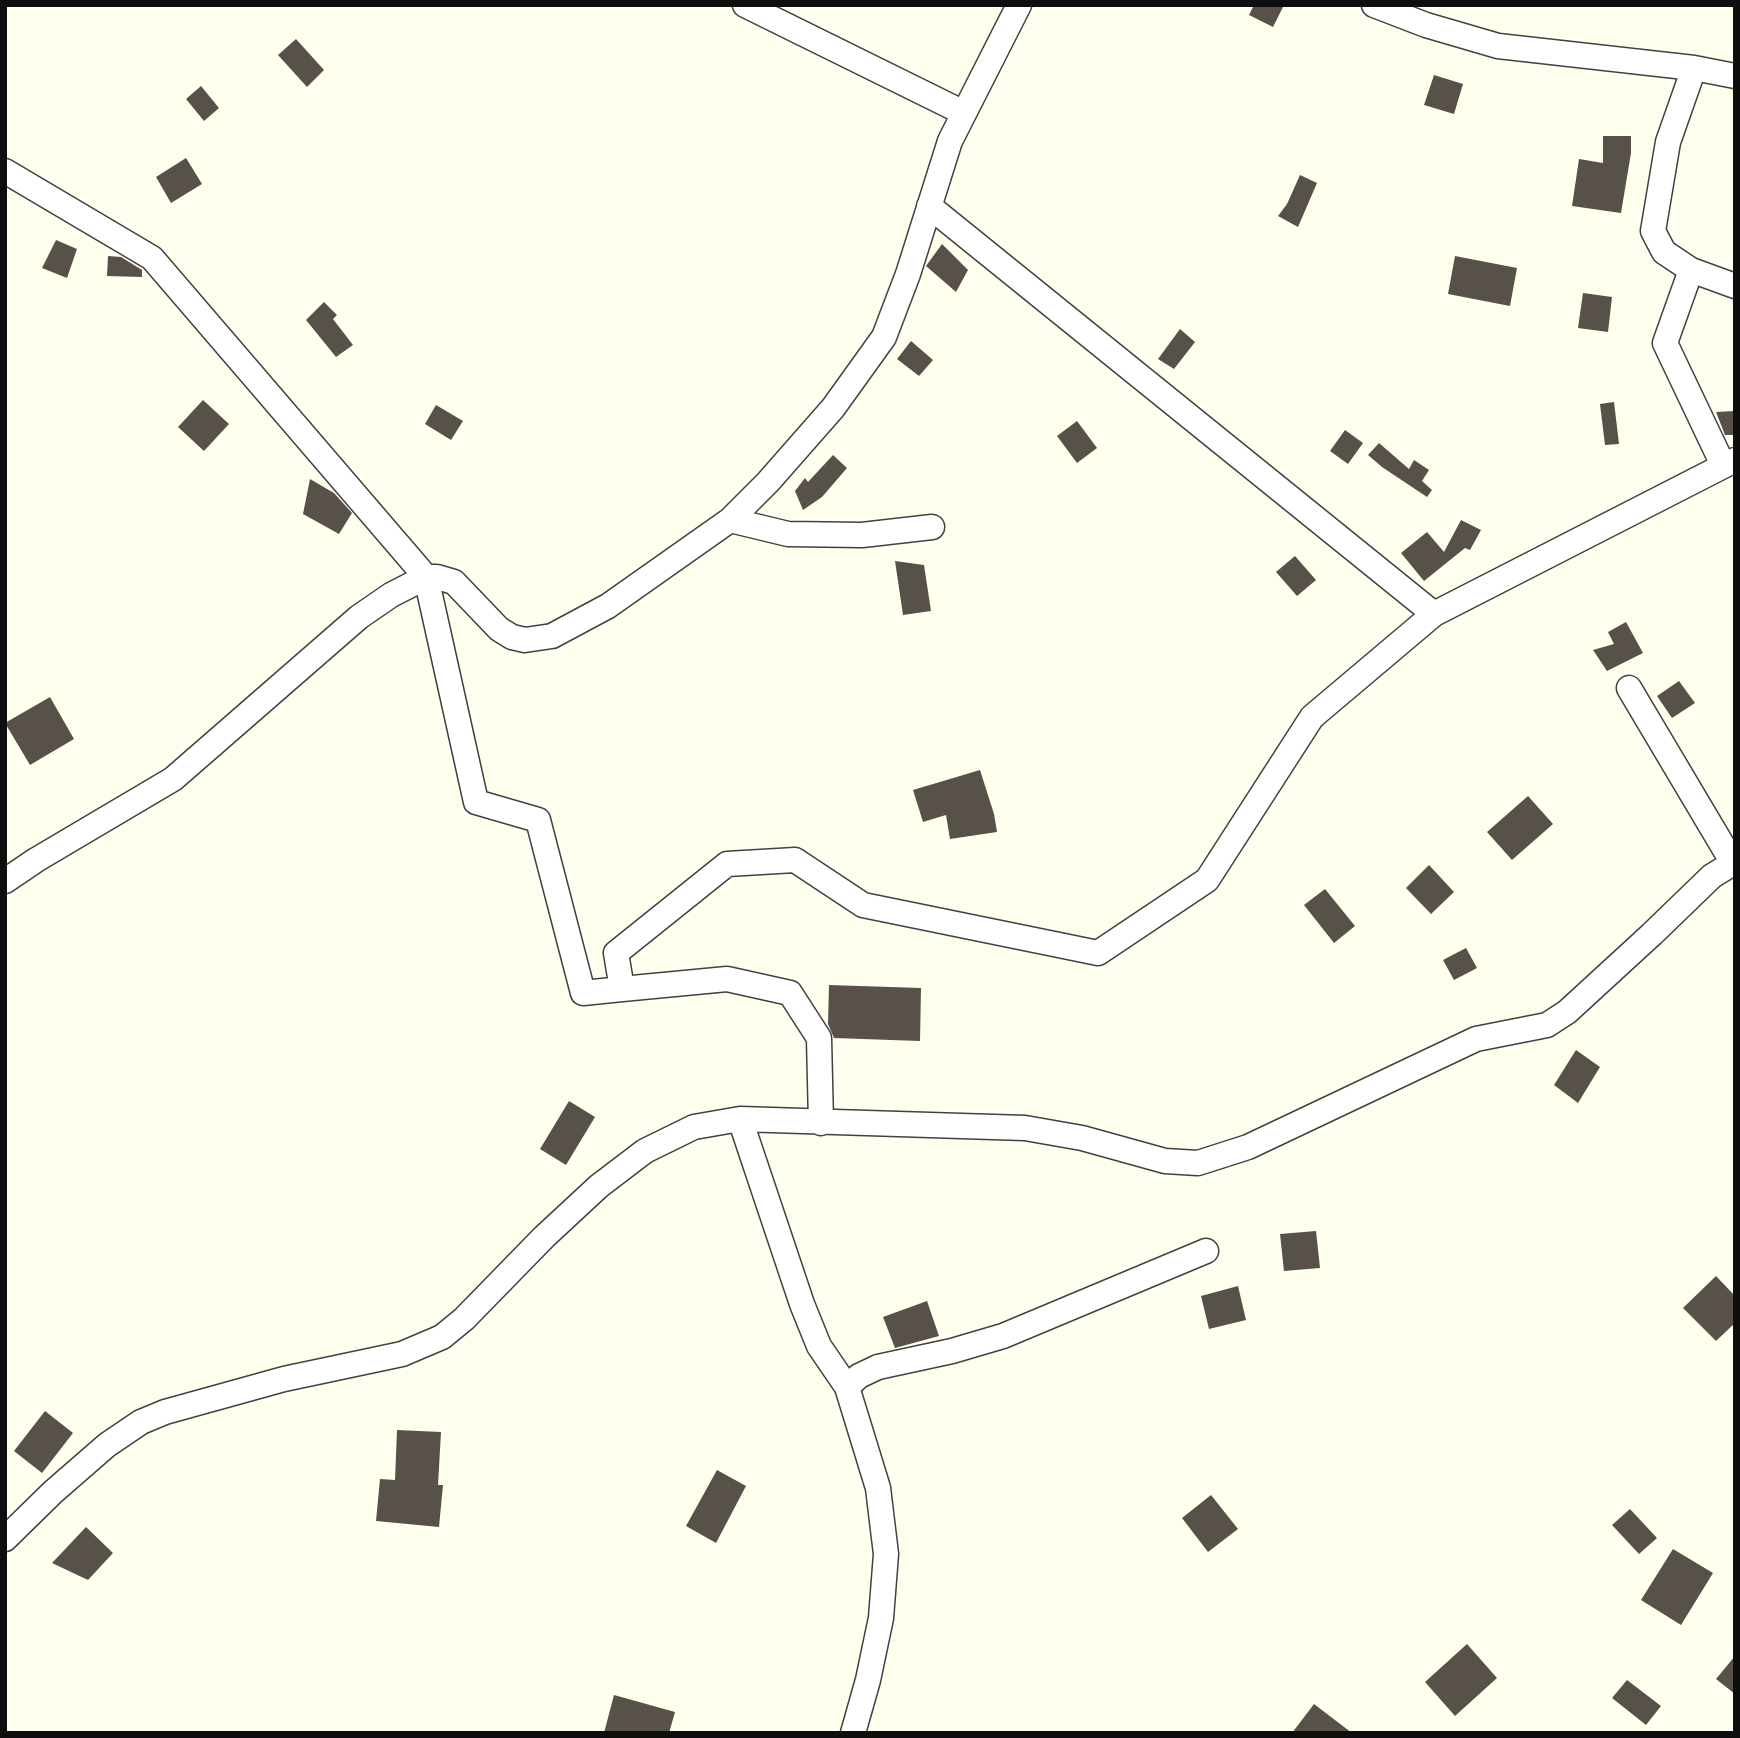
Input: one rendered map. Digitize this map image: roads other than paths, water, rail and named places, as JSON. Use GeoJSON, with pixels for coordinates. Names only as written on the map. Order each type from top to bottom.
{"type":"FeatureCollection","features":[{"type":"Feature","properties":{"kind":"street"},"geometry":{"type":"LineString","coordinates":[[745,5],[964,113]]}},
{"type":"Feature","properties":{"kind":"street"},"geometry":{"type":"LineString","coordinates":[[5,881],[173,779],[359,617],[391,595],[426,577],[454,582],[499,629],[512,637],[525,640],[552,636],[608,606],[730,520],[834,408],[884,337],[908,274],[950,141],[1020,5]]}},
{"type":"Feature","properties":{"kind":"street"},"geometry":{"type":"LineString","coordinates":[[1374,5],[1426,25],[1498,46],[1694,68],[1735,76]]}},
{"type":"Feature","properties":{"kind":"street"},"geometry":{"type":"LineString","coordinates":[[1694,68],[1668,142],[1653,230],[1664,253],[1691,270],[1735,286]]}},
{"type":"Feature","properties":{"kind":"street"},"geometry":{"type":"LineString","coordinates":[[5,171],[152,258],[426,577],[476,802],[538,820],[583,993],[727,979],[790,993],[819,1038],[821,1123]]}},
{"type":"Feature","properties":{"kind":"street"},"geometry":{"type":"LineString","coordinates":[[929,206],[1434,614]]}},
{"type":"Feature","properties":{"kind":"street"},"geometry":{"type":"LineString","coordinates":[[622,989],[616,953],[727,864],[795,860],[863,905],[1098,953],[1207,880],[1312,717],[1434,614],[1729,462],[1665,343],[1691,270]]}},
{"type":"Feature","properties":{"kind":"street"},"geometry":{"type":"LineString","coordinates":[[730,520],[788,534],[862,536],[932,527]]}},
{"type":"Feature","properties":{"kind":"street"},"geometry":{"type":"LineString","coordinates":[[5,1539],[107,1445],[141,1422],[165,1412],[284,1379],[402,1353],[442,1337],[464,1319],[544,1237],[599,1186],[645,1151],[694,1127],[740,1119],[1025,1128],[1082,1138],[1164,1161],[1198,1163],[1248,1147],[1476,1039],[1547,1025],[1576,1004],[1712,876],[1734,862],[1629,688]]}},
{"type":"Feature","properties":{"kind":"street"},"geometry":{"type":"LineString","coordinates":[[740,1119],[802,1304],[819,1346],[847,1387],[878,1488],[886,1553],[881,1618],[853,1733]]}},
{"type":"Feature","properties":{"kind":"street"},"geometry":{"type":"LineString","coordinates":[[847,1387],[859,1376],[878,1367],[952,1351],[1003,1336],[1206,1251]]}}]}
